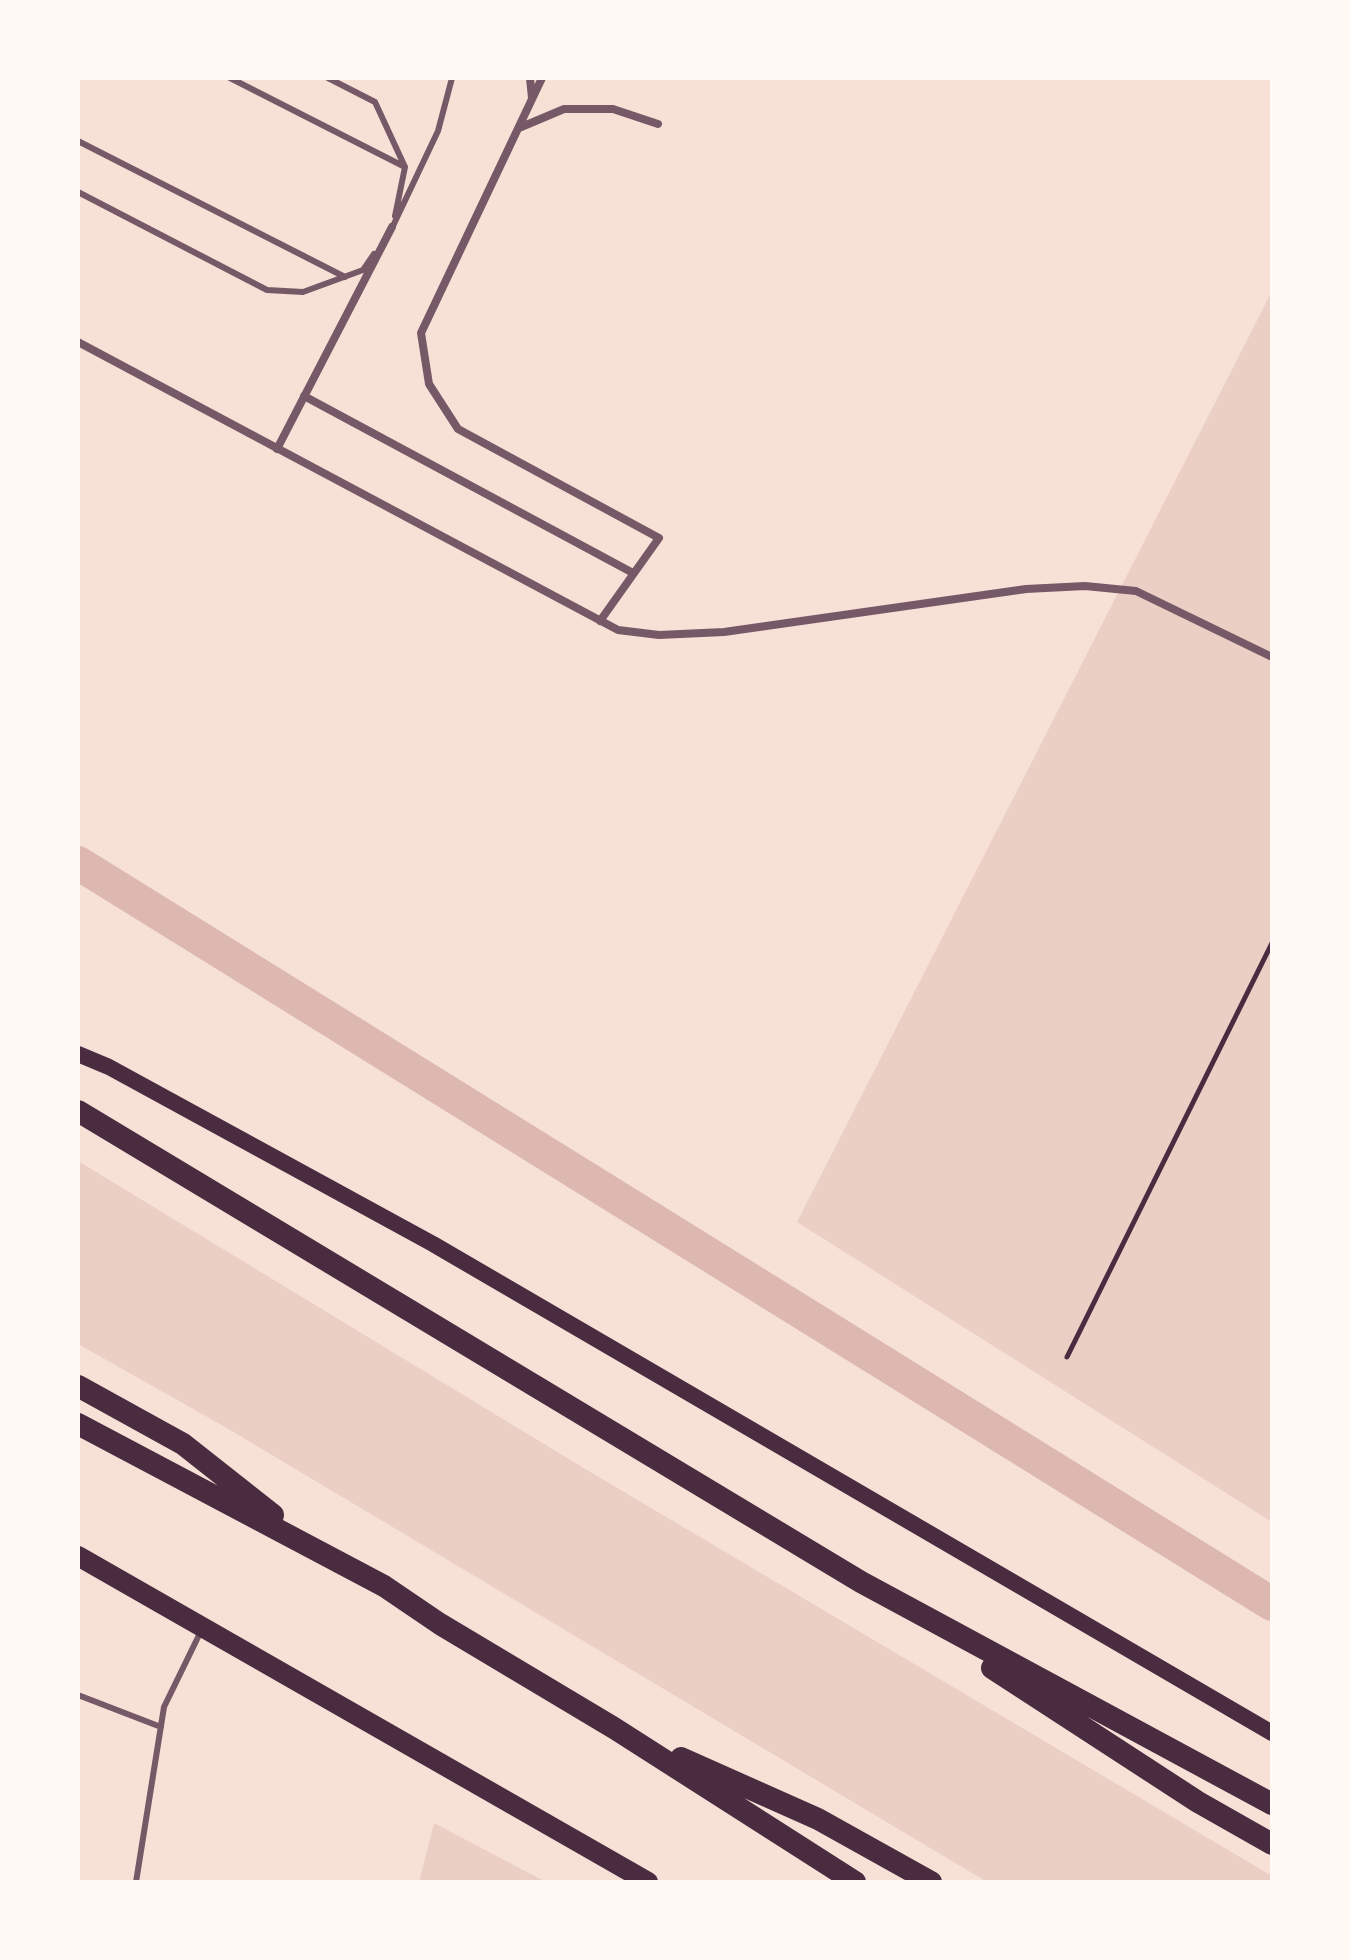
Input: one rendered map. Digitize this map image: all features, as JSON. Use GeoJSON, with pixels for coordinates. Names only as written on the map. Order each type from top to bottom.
{"type":"FeatureCollection","features":[{"type":"Feature","properties":{"kind":"highway"},"geometry":{"type":"LineString","coordinates":[[78,1111],[861,1582],[1198,1802],[1272,1844]]}},
{"type":"Feature","properties":{"kind":"highway"},"geometry":{"type":"LineString","coordinates":[[78,1386],[183,1444],[320,1552]]}},
{"type":"Feature","properties":{"kind":"highway"},"geometry":{"type":"LineString","coordinates":[[78,1424],[384,1586],[855,1882]]}},
{"type":"Feature","properties":{"kind":"highway"},"geometry":{"type":"LineString","coordinates":[[861,1582],[1272,1804]]}},
{"type":"Feature","properties":{"kind":"highway"},"geometry":{"type":"LineString","coordinates":[[614,1728],[818,1819],[931,1882]]}},
{"type":"Feature","properties":{"kind":"main road"},"geometry":{"type":"LineString","coordinates":[[78,1054],[122,1074],[433,1244],[1272,1733]]}},
{"type":"Feature","properties":{"kind":"main road"},"geometry":{"type":"LineString","coordinates":[[78,1556],[648,1882]]}},
{"type":"Feature","properties":{"kind":"street"},"geometry":{"type":"LineString","coordinates":[[530,78],[532,99]]}},
{"type":"Feature","properties":{"kind":"street"},"geometry":{"type":"LineString","coordinates":[[542,78],[421,333],[429,384],[458,429],[659,538],[600,621]]}},
{"type":"Feature","properties":{"kind":"street"},"geometry":{"type":"LineString","coordinates":[[518,129],[564,109],[613,109],[658,124]]}},
{"type":"Feature","properties":{"kind":"street"},"geometry":{"type":"LineString","coordinates":[[277,449],[392,227]]}},
{"type":"Feature","properties":{"kind":"street"},"geometry":{"type":"LineString","coordinates":[[78,342],[618,630],[659,635],[724,632],[1026,589],[1085,586],[1136,591],[1272,657]]}},
{"type":"Feature","properties":{"kind":"street"},"geometry":{"type":"LineString","coordinates":[[304,396],[633,573]]}},
{"type":"Feature","properties":{"kind":"lane"},"geometry":{"type":"LineString","coordinates":[[230,78],[405,167]]}},
{"type":"Feature","properties":{"kind":"lane"},"geometry":{"type":"LineString","coordinates":[[328,78],[375,102],[405,167],[392,227]]}},
{"type":"Feature","properties":{"kind":"lane"},"geometry":{"type":"LineString","coordinates":[[78,192],[267,290],[303,292],[363,270],[392,227],[438,131],[452,78]]}},
{"type":"Feature","properties":{"kind":"lane"},"geometry":{"type":"LineString","coordinates":[[78,141],[345,277]]}},
{"type":"Feature","properties":{"kind":"lane"},"geometry":{"type":"LineString","coordinates":[[136,1882],[164,1707],[204,1626]]}},
{"type":"Feature","properties":{"kind":"lane"},"geometry":{"type":"LineString","coordinates":[[78,1695],[161,1727]]}},
{"type":"Feature","properties":{"kind":"path"},"geometry":{"type":"LineString","coordinates":[[1067,1357],[1272,943]]}},
{"type":"Feature","properties":{"kind":"shaded area"},"geometry":{"type":"Polygon","coordinates":[[[1272,291],[1272,1522],[797,1222],[1272,291]]]}},
{"type":"Feature","properties":{"kind":"shaded area"},"geometry":{"type":"Polygon","coordinates":[[[78,1161],[582,1467],[1272,1876],[1272,1882],[987,1882],[225,1427],[78,1344],[78,1161]]]}},
{"type":"Feature","properties":{"kind":"shaded area"},"geometry":{"type":"Polygon","coordinates":[[[434,1823],[546,1882],[419,1882],[434,1823]]]}},
{"type":"Feature","properties":{"kind":"waterway"},"geometry":{"type":"LineString","coordinates":[[78,863],[1272,1604]]}}]}
